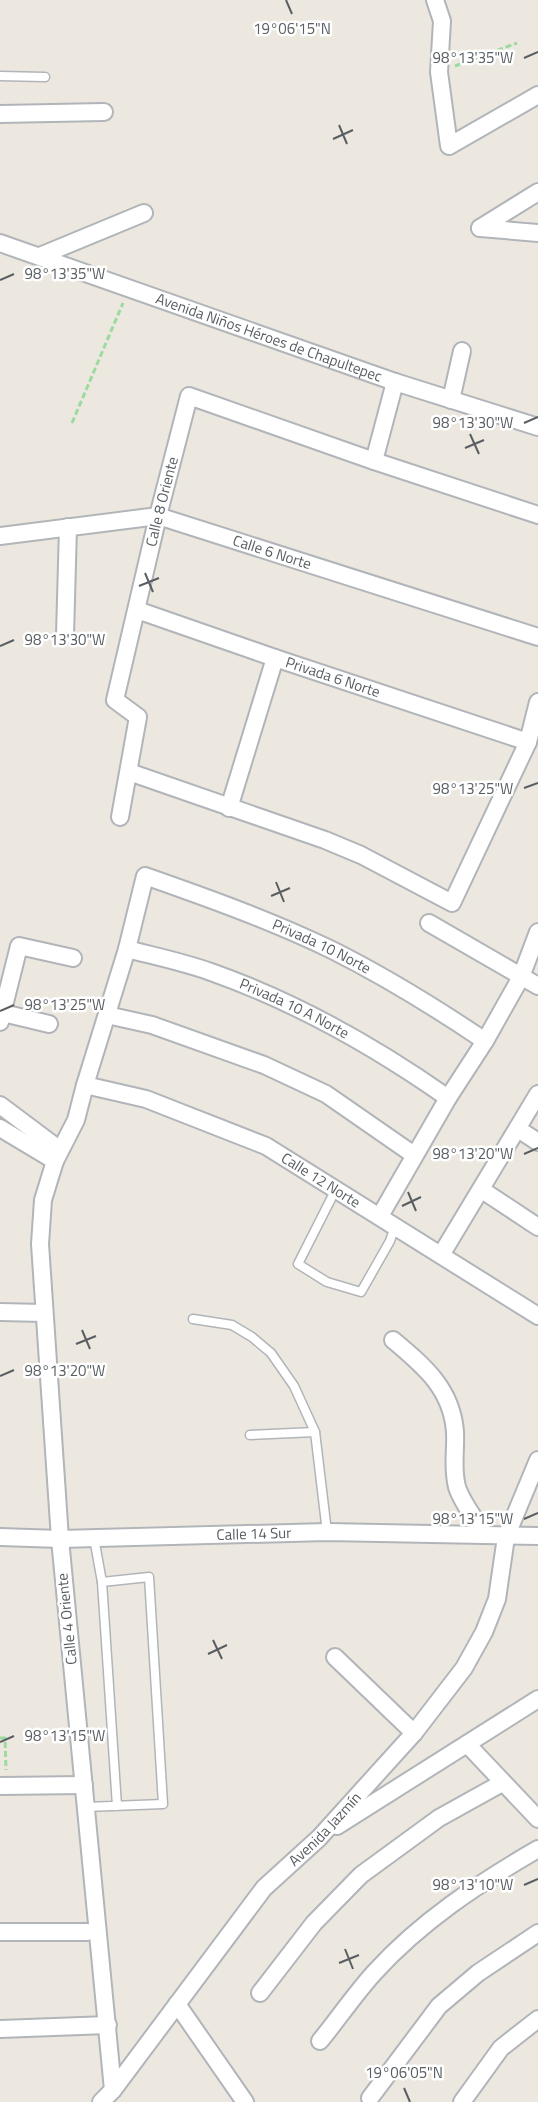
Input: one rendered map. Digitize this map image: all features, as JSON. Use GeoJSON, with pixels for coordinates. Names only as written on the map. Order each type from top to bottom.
{"type":"FeatureCollection","features":[{"type":"Feature","properties":{"kind":"street"},"geometry":{"type":"LineString","coordinates":[[435,0],[442,21],[439,72],[449,146],[538,95]]}},
{"type":"Feature","properties":{"kind":"street"},"geometry":{"type":"LineString","coordinates":[[0,114],[104,112]]}},
{"type":"Feature","properties":{"kind":"street"},"geometry":{"type":"LineString","coordinates":[[538,192],[480,228],[538,233]]}},
{"type":"Feature","properties":{"kind":"street"},"geometry":{"type":"LineString","coordinates":[[40,256],[144,213]]}},
{"type":"Feature","properties":{"kind":"street","name":"Avenida Niños Héroes de Chapultepec"},"geometry":{"type":"LineString","coordinates":[[0,243],[395,382],[538,427]]}},
{"type":"Feature","properties":{"kind":"street"},"geometry":{"type":"LineString","coordinates":[[451,400],[462,351]]}},
{"type":"Feature","properties":{"kind":"street"},"geometry":{"type":"LineString","coordinates":[[395,382],[374,461],[538,515]]}},
{"type":"Feature","properties":{"kind":"street","name":"Calle 8 Oriente"},"geometry":{"type":"LineString","coordinates":[[120,817],[138,717],[115,700],[189,396],[374,461]]}},
{"type":"Feature","properties":{"kind":"street","name":"Calle 6 Norte"},"geometry":{"type":"LineString","coordinates":[[0,536],[158,516],[538,637]]}},
{"type":"Feature","properties":{"kind":"street"},"geometry":{"type":"LineString","coordinates":[[65,635],[68,527]]}},
{"type":"Feature","properties":{"kind":"street","name":"Privada 6 Norte"},"geometry":{"type":"LineString","coordinates":[[137,610],[528,742]]}},
{"type":"Feature","properties":{"kind":"street"},"geometry":{"type":"LineString","coordinates":[[229,808],[275,658]]}},
{"type":"Feature","properties":{"kind":"street"},"geometry":{"type":"LineString","coordinates":[[129,772],[325,840],[361,855],[452,903],[528,742],[538,702]]}},
{"type":"Feature","properties":{"kind":"street","name":"Calle 4 Oriente"},"geometry":{"type":"LineString","coordinates":[[113,2090],[60,1539],[40,1244],[43,1200],[57,1155],[76,1120],[127,948],[145,876]]}},
{"type":"Feature","properties":{"kind":"street","name":"Privada 10 Norte"},"geometry":{"type":"LineString","coordinates":[[145,876],[232,907],[331,950],[405,989],[485,1041]]}},
{"type":"Feature","properties":{"kind":"street"},"geometry":{"type":"LineString","coordinates":[[429,923],[538,986]]}},
{"type":"Feature","properties":{"kind":"street"},"geometry":{"type":"LineString","coordinates":[[380,1216],[521,977],[538,932]]}},
{"type":"Feature","properties":{"kind":"street"},"geometry":{"type":"LineString","coordinates":[[49,1024],[1,1018],[19,946],[73,958]]}},
{"type":"Feature","properties":{"kind":"street","name":"Privada 10 A Norte"},"geometry":{"type":"LineString","coordinates":[[127,948],[208,971],[324,1020],[371,1047],[448,1098]]}},
{"type":"Feature","properties":{"kind":"street"},"geometry":{"type":"LineString","coordinates":[[107,1015],[152,1025],[264,1065],[326,1094],[414,1155]]}},
{"type":"Feature","properties":{"kind":"street","name":"Calle 12 Norte"},"geometry":{"type":"LineString","coordinates":[[85,1085],[146,1099],[266,1146],[538,1316]]}},
{"type":"Feature","properties":{"kind":"street"},"geometry":{"type":"LineString","coordinates":[[441,1256],[538,1094]]}},
{"type":"Feature","properties":{"kind":"street"},"geometry":{"type":"LineString","coordinates":[[0,1106],[57,1155]]}},
{"type":"Feature","properties":{"kind":"street"},"geometry":{"type":"LineString","coordinates":[[0,1128],[57,1155]]}},
{"type":"Feature","properties":{"kind":"street"},"geometry":{"type":"LineString","coordinates":[[518,1129],[538,1142]]}},
{"type":"Feature","properties":{"kind":"street"},"geometry":{"type":"LineString","coordinates":[[482,1190],[538,1227]]}},
{"type":"Feature","properties":{"kind":"street"},"geometry":{"type":"LineString","coordinates":[[0,1312],[44,1313]]}},
{"type":"Feature","properties":{"kind":"street"},"geometry":{"type":"LineString","coordinates":[[393,1340],[425,1367],[448,1398],[455,1431],[454,1472],[458,1489],[485,1534]]}},
{"type":"Feature","properties":{"kind":"street","name":"Avenida Jazmín"},"geometry":{"type":"LineString","coordinates":[[101,2102],[113,2090],[264,1888],[319,1838],[414,1733],[464,1668],[484,1632],[497,1599],[506,1537],[538,1460]]}},
{"type":"Feature","properties":{"kind":"street","name":"Calle 14 Sur"},"geometry":{"type":"LineString","coordinates":[[0,1537],[60,1539],[327,1532],[538,1536]]}},
{"type":"Feature","properties":{"kind":"street"},"geometry":{"type":"LineString","coordinates":[[335,1657],[414,1733]]}},
{"type":"Feature","properties":{"kind":"street"},"geometry":{"type":"LineString","coordinates":[[319,1838],[467,1744],[535,1707]]}},
{"type":"Feature","properties":{"kind":"street"},"geometry":{"type":"LineString","coordinates":[[467,1744],[538,1819]]}},
{"type":"Feature","properties":{"kind":"street"},"geometry":{"type":"LineString","coordinates":[[260,1993],[314,1923],[361,1875],[439,1818],[502,1783]]}},
{"type":"Feature","properties":{"kind":"street"},"geometry":{"type":"LineString","coordinates":[[3,1786],[84,1785]]}},
{"type":"Feature","properties":{"kind":"street"},"geometry":{"type":"LineString","coordinates":[[320,2041],[374,1972],[433,1917],[499,1872],[538,1849]]}},
{"type":"Feature","properties":{"kind":"street"},"geometry":{"type":"LineString","coordinates":[[0,1932],[87,1932]]}},
{"type":"Feature","properties":{"kind":"street"},"geometry":{"type":"LineString","coordinates":[[370,2098],[440,2006],[478,1973],[538,1933]]}},
{"type":"Feature","properties":{"kind":"street"},"geometry":{"type":"LineString","coordinates":[[177,2004],[245,2102]]}},
{"type":"Feature","properties":{"kind":"street"},"geometry":{"type":"LineString","coordinates":[[462,2102],[501,2048],[538,2019]]}},
{"type":"Feature","properties":{"kind":"street"},"geometry":{"type":"LineString","coordinates":[[0,2029],[108,2025]]}},
{"type":"Feature","properties":{"kind":"lane"},"geometry":{"type":"LineString","coordinates":[[0,76],[45,77]]}},
{"type":"Feature","properties":{"kind":"lane"},"geometry":{"type":"LineString","coordinates":[[336,1189],[298,1264],[327,1282],[361,1292],[390,1241],[395,1226]]}},
{"type":"Feature","properties":{"kind":"lane"},"geometry":{"type":"LineString","coordinates":[[193,1318],[232,1325],[252,1337],[271,1353],[294,1386],[315,1432],[327,1532]]}},
{"type":"Feature","properties":{"kind":"lane"},"geometry":{"type":"LineString","coordinates":[[250,1435],[315,1432]]}},
{"type":"Feature","properties":{"kind":"lane"},"geometry":{"type":"LineString","coordinates":[[94,1538],[102,1582],[117,1806]]}},
{"type":"Feature","properties":{"kind":"lane"},"geometry":{"type":"LineString","coordinates":[[86,1806],[162,1804],[149,1577],[102,1582]]}},
{"type":"Feature","properties":{"kind":"path"},"geometry":{"type":"LineString","coordinates":[[439,72],[517,43]]}},
{"type":"Feature","properties":{"kind":"path"},"geometry":{"type":"LineString","coordinates":[[72,423],[130,288]]}},
{"type":"Feature","properties":{"kind":"path"},"geometry":{"type":"LineString","coordinates":[[0,1738],[5,1738],[3,1786]]}}]}
